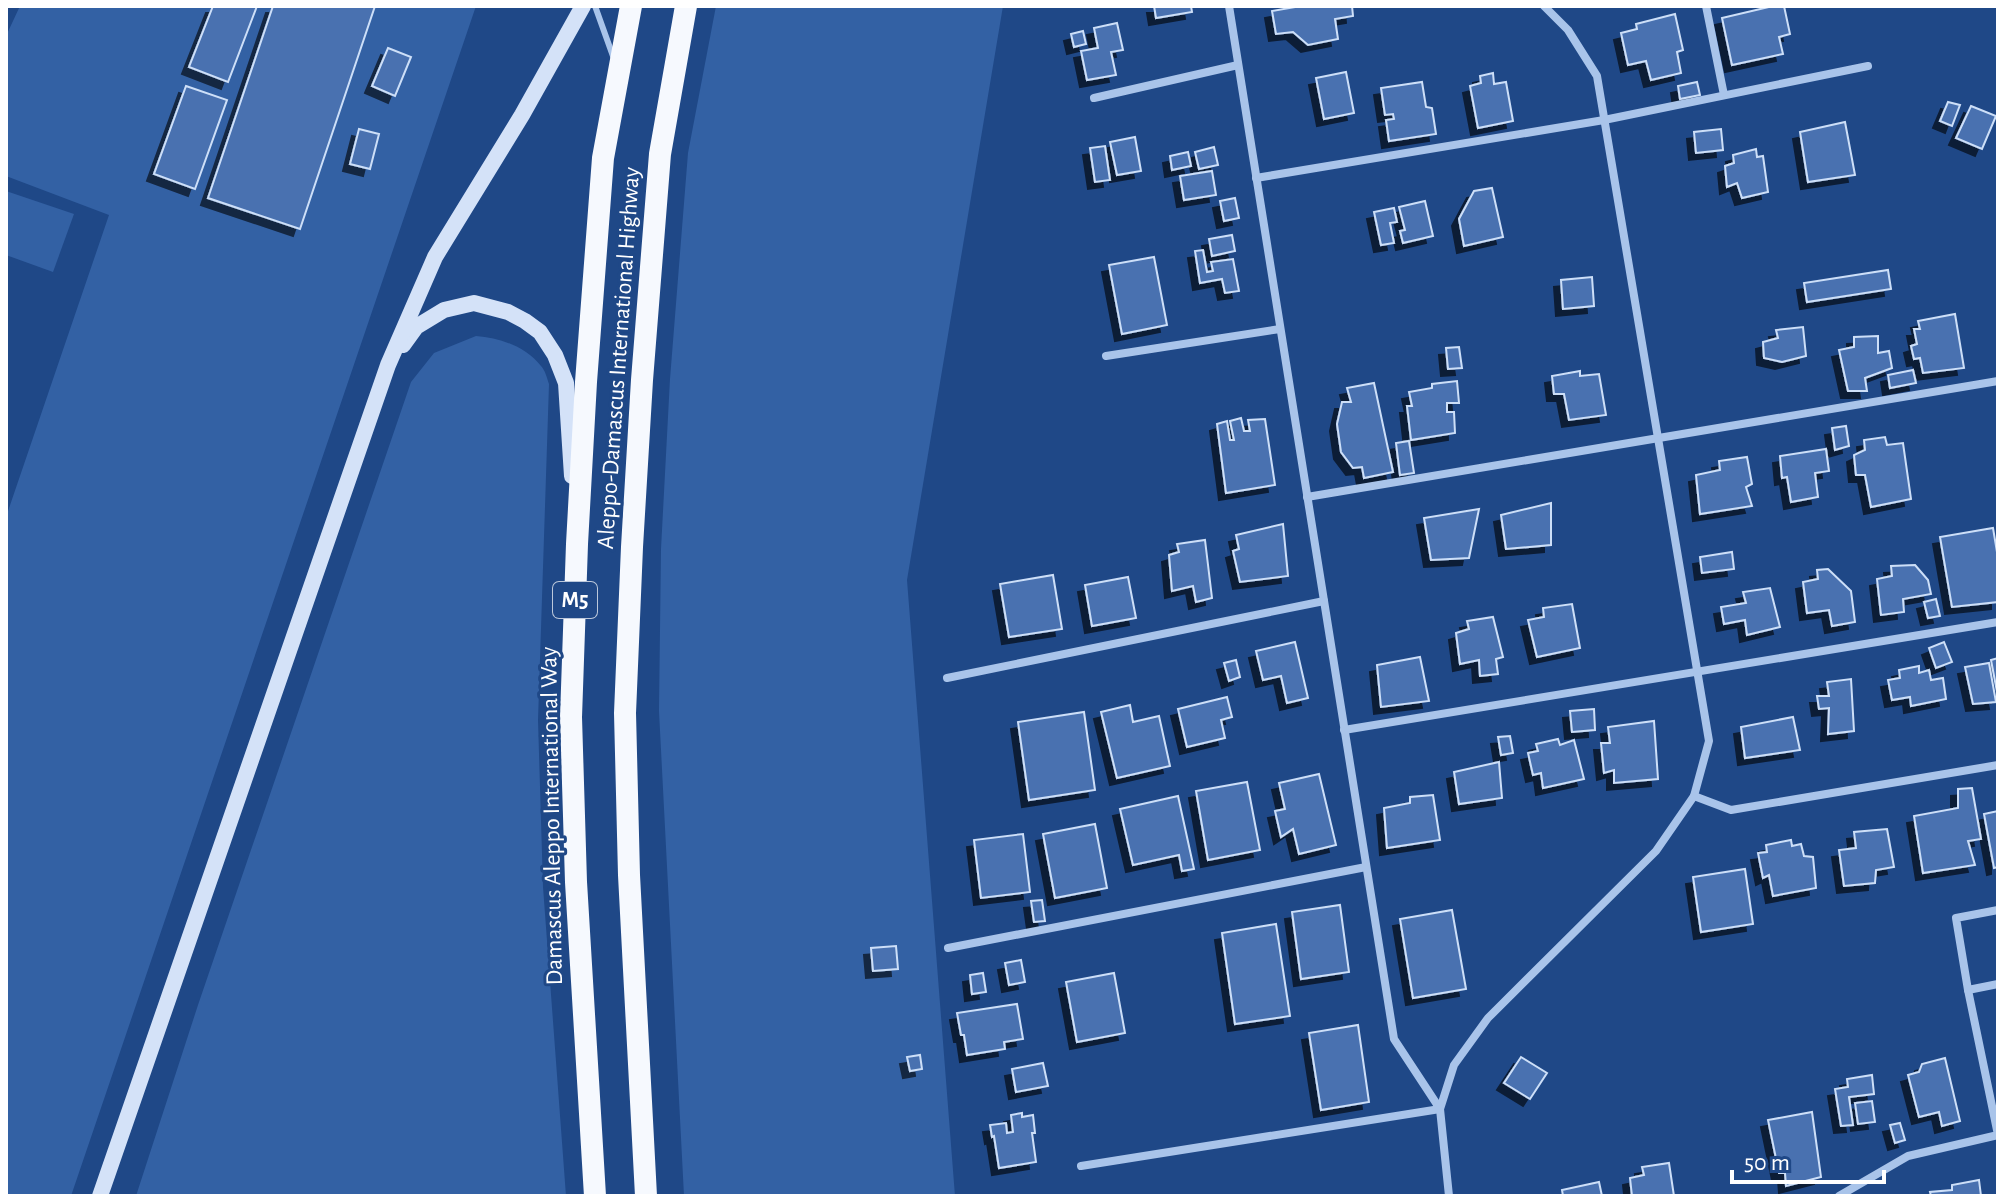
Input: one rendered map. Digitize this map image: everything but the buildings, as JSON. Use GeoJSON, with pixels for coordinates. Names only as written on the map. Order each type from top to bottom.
{"type":"FeatureCollection","features":[{"type":"Feature","properties":{"kind":"highway","name":"Damascus Aleppo International Way"},"geometry":{"type":"LineString","coordinates":[[595,1196],[576,882],[571,717],[586,382],[603,158],[631,6]]}},
{"type":"Feature","properties":{"kind":"highway","name":"Aleppo-Damascus International Highway"},"geometry":{"type":"LineString","coordinates":[[646,1196],[629,875],[625,713],[641,395],[660,154],[686,6]]}},
{"type":"Feature","properties":{"kind":"main road"},"geometry":{"type":"LineString","coordinates":[[100,1196],[388,365],[435,257],[522,115],[583,6]]}},
{"type":"Feature","properties":{"kind":"main road"},"geometry":{"type":"LineString","coordinates":[[388,365],[416,327],[444,310],[459,306],[474,303],[508,312],[540,332],[555,355],[566,383],[577,544]]}},
{"type":"Feature","properties":{"kind":"street"},"geometry":{"type":"LineString","coordinates":[[1229,6],[1394,1039],[1440,1109]]}},
{"type":"Feature","properties":{"kind":"street"},"geometry":{"type":"LineString","coordinates":[[1449,1196],[1440,1109],[1454,1065],[1488,1018],[1656,851],[1694,796],[1709,741],[1597,76],[1568,30],[1544,6]]}},
{"type":"Feature","properties":{"kind":"street"},"geometry":{"type":"LineString","coordinates":[[1706,6],[1724,95]]}},
{"type":"Feature","properties":{"kind":"street"},"geometry":{"type":"LineString","coordinates":[[1094,98],[1238,65]]}},
{"type":"Feature","properties":{"kind":"street"},"geometry":{"type":"LineString","coordinates":[[1256,178],[1604,120],[1868,66]]}},
{"type":"Feature","properties":{"kind":"street"},"geometry":{"type":"LineString","coordinates":[[1106,356],[1280,329]]}},
{"type":"Feature","properties":{"kind":"street"},"geometry":{"type":"LineString","coordinates":[[1307,497],[1998,381]]}},
{"type":"Feature","properties":{"kind":"street"},"geometry":{"type":"LineString","coordinates":[[947,678],[1324,601]]}},
{"type":"Feature","properties":{"kind":"street"},"geometry":{"type":"LineString","coordinates":[[1344,730],[1998,622]]}},
{"type":"Feature","properties":{"kind":"street"},"geometry":{"type":"LineString","coordinates":[[1694,796],[1731,810],[1998,765]]}},
{"type":"Feature","properties":{"kind":"street"},"geometry":{"type":"LineString","coordinates":[[948,948],[1366,867]]}},
{"type":"Feature","properties":{"kind":"street"},"geometry":{"type":"LineString","coordinates":[[1839,1196],[1908,1156],[1998,1135],[1956,918],[1998,910]]}},
{"type":"Feature","properties":{"kind":"street"},"geometry":{"type":"LineString","coordinates":[[1968,990],[1998,984]]}},
{"type":"Feature","properties":{"kind":"street"},"geometry":{"type":"LineString","coordinates":[[1081,1166],[1440,1109]]}},
{"type":"Feature","properties":{"kind":"lane"},"geometry":{"type":"LineString","coordinates":[[595,6],[619,72]]}},
{"type":"Feature","properties":{"kind":"shaded area"},"geometry":{"type":"Polygon","coordinates":[[[20,6],[476,6],[71,1196],[6,1196],[6,517],[109,215],[6,176],[6,36],[20,6]]]}},
{"type":"Feature","properties":{"kind":"shaded area"},"geometry":{"type":"Polygon","coordinates":[[[716,6],[1003,6],[907,580],[955,1196],[684,1196],[659,711],[661,549],[670,379],[688,153],[716,6]]]}},
{"type":"Feature","properties":{"kind":"shaded area"},"geometry":{"type":"Polygon","coordinates":[[[6,191],[74,214],[53,272],[6,255],[6,191]]]}},
{"type":"Feature","properties":{"kind":"shaded area"},"geometry":{"type":"Polygon","coordinates":[[[476,336],[520,348],[535,359],[549,384],[538,720],[543,887],[566,1196],[136,1196],[411,382],[434,353],[476,336]]]}}]}
